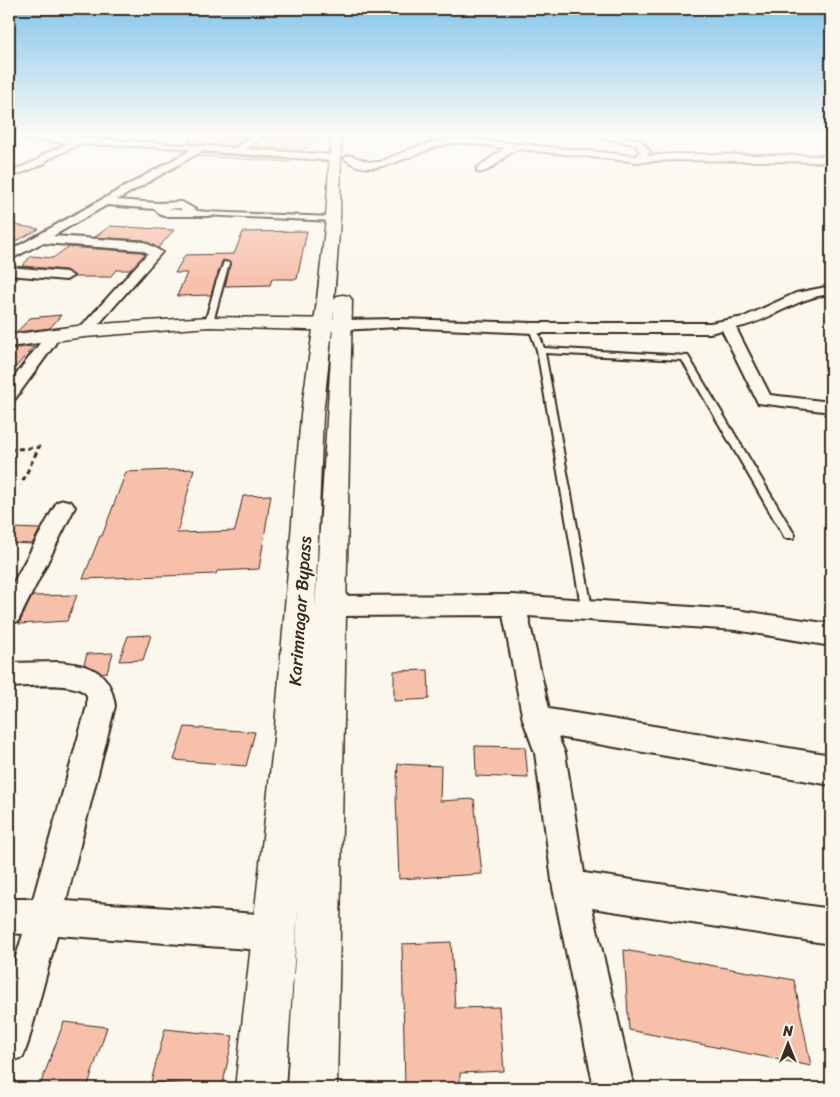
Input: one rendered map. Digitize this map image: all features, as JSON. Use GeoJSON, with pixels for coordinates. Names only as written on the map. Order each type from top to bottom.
{"type":"FeatureCollection","features":[{"type":"Feature","properties":{"kind":"main road","name":"Karimnagar Bypass"},"geometry":{"type":"LineString","coordinates":[[312,1088],[326,688],[331,606],[340,184]]}},
{"type":"Feature","properties":{"kind":"main road","name":"Karimnagar Bypass"},"geometry":{"type":"LineString","coordinates":[[260,1088],[293,728],[312,415],[337,312]]}},
{"type":"Feature","properties":{"kind":"main road"},"geometry":{"type":"LineString","coordinates":[[9,341],[51,335],[337,312]]}},
{"type":"Feature","properties":{"kind":"street"},"geometry":{"type":"LineString","coordinates":[[9,256],[137,184]]}},
{"type":"Feature","properties":{"kind":"street"},"geometry":{"type":"LineString","coordinates":[[106,202],[158,206],[182,205],[199,214]]}},
{"type":"Feature","properties":{"kind":"street"},"geometry":{"type":"LineString","coordinates":[[41,238],[144,246],[156,252],[85,332]]}},
{"type":"Feature","properties":{"kind":"street"},"geometry":{"type":"LineString","coordinates":[[9,271],[66,276]]}},
{"type":"Feature","properties":{"kind":"street"},"geometry":{"type":"LineString","coordinates":[[337,312],[399,323],[533,328],[710,328],[756,318],[807,293],[831,290]]}},
{"type":"Feature","properties":{"kind":"street"},"geometry":{"type":"LineString","coordinates":[[727,325],[764,399],[831,407]]}},
{"type":"Feature","properties":{"kind":"street"},"geometry":{"type":"LineString","coordinates":[[9,395],[47,344],[51,335]]}},
{"type":"Feature","properties":{"kind":"street"},"geometry":{"type":"LineString","coordinates":[[9,614],[64,507]]}},
{"type":"Feature","properties":{"kind":"street"},"geometry":{"type":"LineString","coordinates":[[513,605],[537,720],[550,753],[570,888],[614,1088]]}},
{"type":"Feature","properties":{"kind":"street"},"geometry":{"type":"LineString","coordinates":[[331,606],[513,605],[586,608],[736,620],[831,635]]}},
{"type":"Feature","properties":{"kind":"street"},"geometry":{"type":"LineString","coordinates":[[9,676],[70,675],[90,679],[99,690],[101,706],[45,917],[9,1043]]}},
{"type":"Feature","properties":{"kind":"street"},"geometry":{"type":"LineString","coordinates":[[537,720],[831,770]]}},
{"type":"Feature","properties":{"kind":"street"},"geometry":{"type":"LineString","coordinates":[[570,888],[831,926]]}},
{"type":"Feature","properties":{"kind":"street"},"geometry":{"type":"LineString","coordinates":[[9,916],[274,933]]}},
{"type":"Feature","properties":{"kind":"lane"},"geometry":{"type":"LineString","coordinates":[[199,214],[340,222]]}},
{"type":"Feature","properties":{"kind":"lane"},"geometry":{"type":"LineString","coordinates":[[209,322],[218,283],[226,263]]}},
{"type":"Feature","properties":{"kind":"lane"},"geometry":{"type":"LineString","coordinates":[[533,328],[541,350],[586,608]]}},
{"type":"Feature","properties":{"kind":"lane"},"geometry":{"type":"LineString","coordinates":[[541,350],[686,358],[789,535]]}},
{"type":"Feature","properties":{"kind":"path"},"geometry":{"type":"LineString","coordinates":[[9,450],[39,447],[21,485]]}},
{"type":"Feature","properties":{"kind":"building"},"geometry":{"type":"Polygon","coordinates":[[[9,224],[39,229],[9,245],[9,224]]]}},
{"type":"Feature","properties":{"kind":"building"},"geometry":{"type":"Polygon","coordinates":[[[110,226],[174,230],[158,248],[144,240],[95,237],[110,226]]]}},
{"type":"Feature","properties":{"kind":"building"},"geometry":{"type":"Polygon","coordinates":[[[307,231],[297,279],[272,279],[270,285],[225,286],[231,263],[224,260],[222,261],[211,295],[177,296],[187,273],[175,273],[185,255],[234,254],[243,232],[307,231]]]}},
{"type":"Feature","properties":{"kind":"building"},"geometry":{"type":"Polygon","coordinates":[[[68,247],[141,252],[145,254],[130,270],[116,270],[110,277],[75,277],[66,270],[22,266],[31,256],[53,258],[68,247]]]}},
{"type":"Feature","properties":{"kind":"building"},"geometry":{"type":"Polygon","coordinates":[[[61,315],[50,328],[17,332],[30,318],[61,315]]]}},
{"type":"Feature","properties":{"kind":"building"},"geometry":{"type":"Polygon","coordinates":[[[34,346],[9,375],[9,349],[34,346]]]}},
{"type":"Feature","properties":{"kind":"building"},"geometry":{"type":"Polygon","coordinates":[[[194,469],[177,533],[235,531],[243,496],[271,495],[259,569],[217,571],[216,574],[83,579],[100,536],[102,536],[126,472],[194,469]]]}},
{"type":"Feature","properties":{"kind":"building"},"geometry":{"type":"Polygon","coordinates":[[[12,528],[40,529],[32,544],[9,543],[9,534],[12,528]]]}},
{"type":"Feature","properties":{"kind":"building"},"geometry":{"type":"Polygon","coordinates":[[[77,595],[67,621],[19,624],[32,596],[77,595]]]}},
{"type":"Feature","properties":{"kind":"building"},"geometry":{"type":"Polygon","coordinates":[[[151,635],[143,660],[119,661],[128,636],[151,635]]]}},
{"type":"Feature","properties":{"kind":"building"},"geometry":{"type":"Polygon","coordinates":[[[113,653],[107,672],[101,673],[84,664],[87,654],[113,653]]]}},
{"type":"Feature","properties":{"kind":"building"},"geometry":{"type":"Polygon","coordinates":[[[428,670],[429,699],[394,701],[394,671],[428,670]]]}},
{"type":"Feature","properties":{"kind":"building"},"geometry":{"type":"Polygon","coordinates":[[[185,727],[255,732],[246,766],[174,760],[185,727]]]}},
{"type":"Feature","properties":{"kind":"building"},"geometry":{"type":"Polygon","coordinates":[[[475,746],[525,747],[528,778],[476,776],[475,746]]]}},
{"type":"Feature","properties":{"kind":"building"},"geometry":{"type":"Polygon","coordinates":[[[398,764],[441,766],[440,801],[474,799],[482,874],[399,879],[396,796],[398,764]]]}},
{"type":"Feature","properties":{"kind":"building"},"geometry":{"type":"Polygon","coordinates":[[[451,942],[455,1008],[499,1007],[504,1071],[460,1073],[460,1083],[405,1087],[402,944],[451,942]]]}},
{"type":"Feature","properties":{"kind":"building"},"geometry":{"type":"Polygon","coordinates":[[[624,950],[794,980],[811,1066],[629,1030],[624,950]]]}},
{"type":"Feature","properties":{"kind":"building"},"geometry":{"type":"Polygon","coordinates":[[[64,1022],[107,1027],[87,1088],[39,1088],[64,1022]]]}},
{"type":"Feature","properties":{"kind":"building"},"geometry":{"type":"Polygon","coordinates":[[[165,1029],[233,1036],[222,1088],[151,1082],[165,1029]]]}}]}
